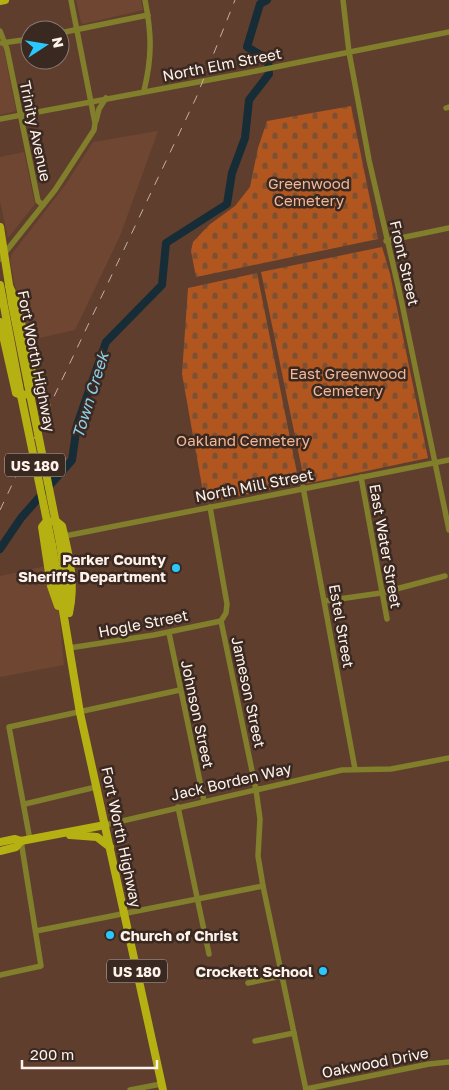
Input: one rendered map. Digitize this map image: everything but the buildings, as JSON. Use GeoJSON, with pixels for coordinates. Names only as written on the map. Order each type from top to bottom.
{"type":"FeatureCollection","features":[{"type":"Feature","properties":{"kind":"main road"},"geometry":{"type":"LineString","coordinates":[[0,1],[5,0]]}},
{"type":"Feature","properties":{"kind":"main road","name":"Fort Worth Highway"},"geometry":{"type":"LineString","coordinates":[[0,226],[2,256],[9,286],[23,385]]}},
{"type":"Feature","properties":{"kind":"main road","name":"Fort Worth Highway"},"geometry":{"type":"LineString","coordinates":[[0,285],[2,302],[23,385],[56,544],[69,648],[80,713],[162,1087]]}},
{"type":"Feature","properties":{"kind":"main road"},"geometry":{"type":"LineString","coordinates":[[0,322],[16,393],[21,395],[30,394],[34,386],[17,303],[9,286]]}},
{"type":"Feature","properties":{"kind":"main road"},"geometry":{"type":"LineString","coordinates":[[59,521],[65,536],[74,588],[65,614],[51,586],[42,531],[43,524],[59,521]]}},
{"type":"Feature","properties":{"kind":"main road","name":"Jack Borden Way"},"geometry":{"type":"LineString","coordinates":[[0,851],[16,847],[21,842],[105,824]]}},
{"type":"Feature","properties":{"kind":"main road"},"geometry":{"type":"LineString","coordinates":[[58,834],[97,837],[110,847]]}},
{"type":"Feature","properties":{"kind":"main road","name":"Jack Borden Way"},"geometry":{"type":"LineString","coordinates":[[0,842],[15,839],[21,842]]}},
{"type":"Feature","properties":{"kind":"street"},"geometry":{"type":"LineString","coordinates":[[72,0],[95,123]]}},
{"type":"Feature","properties":{"kind":"street"},"geometry":{"type":"LineString","coordinates":[[144,92],[151,55],[145,0]]}},
{"type":"Feature","properties":{"kind":"street","name":"Front Street"},"geometry":{"type":"LineString","coordinates":[[344,0],[349,52],[386,241],[401,299],[449,530]]}},
{"type":"Feature","properties":{"kind":"street"},"geometry":{"type":"LineString","coordinates":[[70,31],[148,15]]}},
{"type":"Feature","properties":{"kind":"street","name":"Trinity Avenue"},"geometry":{"type":"LineString","coordinates":[[0,31],[38,201],[43,205]]}},
{"type":"Feature","properties":{"kind":"street","name":"North Elm Street"},"geometry":{"type":"LineString","coordinates":[[0,119],[449,32]]}},
{"type":"Feature","properties":{"kind":"street"},"geometry":{"type":"LineString","coordinates":[[2,43],[20,40]]}},
{"type":"Feature","properties":{"kind":"street"},"geometry":{"type":"LineString","coordinates":[[2,256],[43,205],[87,142],[94,130],[99,109],[106,98]]}},
{"type":"Feature","properties":{"kind":"street"},"geometry":{"type":"LineString","coordinates":[[386,241],[449,228]]}},
{"type":"Feature","properties":{"kind":"street","name":"North Mill Street"},"geometry":{"type":"LineString","coordinates":[[65,536],[303,487],[449,460]]}},
{"type":"Feature","properties":{"kind":"street","name":"East Water Street"},"geometry":{"type":"LineString","coordinates":[[361,477],[387,619]]}},
{"type":"Feature","properties":{"kind":"street","name":"Estel Street"},"geometry":{"type":"LineString","coordinates":[[303,487],[355,769]]}},
{"type":"Feature","properties":{"kind":"street","name":"Jameson Street"},"geometry":{"type":"LineString","coordinates":[[210,507],[227,604],[226,613],[221,621],[256,790],[260,819],[258,856],[306,1089]]}},
{"type":"Feature","properties":{"kind":"street"},"geometry":{"type":"LineString","coordinates":[[325,601],[381,593],[444,576]]}},
{"type":"Feature","properties":{"kind":"street","name":"Hogle Street"},"geometry":{"type":"LineString","coordinates":[[69,648],[169,633],[221,621]]}},
{"type":"Feature","properties":{"kind":"street","name":"Johnson Street"},"geometry":{"type":"LineString","coordinates":[[169,633],[204,801]]}},
{"type":"Feature","properties":{"kind":"street"},"geometry":{"type":"LineString","coordinates":[[30,840],[25,804],[17,775],[9,727],[180,690]]}},
{"type":"Feature","properties":{"kind":"street","name":"Jack Borden Way"},"geometry":{"type":"LineString","coordinates":[[105,824],[355,769],[391,769],[449,758]]}},
{"type":"Feature","properties":{"kind":"street"},"geometry":{"type":"LineString","coordinates":[[25,804],[96,787]]}},
{"type":"Feature","properties":{"kind":"street"},"geometry":{"type":"LineString","coordinates":[[178,807],[199,899],[209,954]]}},
{"type":"Feature","properties":{"kind":"street"},"geometry":{"type":"LineString","coordinates":[[0,975],[41,966],[21,842]]}},
{"type":"Feature","properties":{"kind":"street"},"geometry":{"type":"LineString","coordinates":[[36,931],[263,886]]}},
{"type":"Feature","properties":{"kind":"street"},"geometry":{"type":"LineString","coordinates":[[248,984],[282,976]]}},
{"type":"Feature","properties":{"kind":"street"},"geometry":{"type":"LineString","coordinates":[[256,1041],[294,1033]]}},
{"type":"Feature","properties":{"kind":"street","name":"Oakwood Drive"},"geometry":{"type":"LineString","coordinates":[[306,1089],[429,1064],[449,1062]]}},
{"type":"Feature","properties":{"kind":"street"},"geometry":{"type":"LineString","coordinates":[[130,1090],[162,1087]]}},
{"type":"Feature","properties":{"kind":"shaded area"},"geometry":{"type":"Polygon","coordinates":[[[76,0],[141,0],[143,10],[83,24],[76,0]]]}},
{"type":"Feature","properties":{"kind":"shaded area"},"geometry":{"type":"Polygon","coordinates":[[[0,45],[3,46],[16,111],[0,115],[0,45]]]}},
{"type":"Feature","properties":{"kind":"shaded area"},"geometry":{"type":"Polygon","coordinates":[[[158,131],[120,236],[75,330],[26,341],[10,260],[12,254],[66,184],[93,142],[158,131]]]}},
{"type":"Feature","properties":{"kind":"shaded area"},"geometry":{"type":"Polygon","coordinates":[[[24,152],[35,204],[8,238],[0,201],[0,157],[24,152]]]}},
{"type":"Feature","properties":{"kind":"shaded area"},"geometry":{"type":"Polygon","coordinates":[[[46,566],[54,600],[59,612],[64,665],[0,677],[0,576],[46,566]]]}},
{"type":"Feature","properties":{"kind":"green space","name":"Greenwood Cemetery"},"geometry":{"type":"Polygon","coordinates":[[[351,106],[378,239],[196,277],[191,251],[193,242],[209,225],[235,206],[250,187],[258,148],[267,121],[351,106]]]}},
{"type":"Feature","properties":{"kind":"green space","name":"East Greenwood Cemetery"},"geometry":{"type":"Polygon","coordinates":[[[382,247],[390,274],[428,458],[305,484],[261,272],[382,247]]]}},
{"type":"Feature","properties":{"kind":"green space","name":"Oakland Cemetery"},"geometry":{"type":"Polygon","coordinates":[[[257,273],[299,483],[205,503],[182,374],[188,288],[257,273]]]}},
{"type":"Feature","properties":{"kind":"waterway","name":"Town Creek"},"geometry":{"type":"LineString","coordinates":[[0,549],[21,518],[72,460],[77,425],[106,342],[162,285],[166,243],[227,204],[232,173],[245,138],[249,100],[269,74],[268,59],[247,47],[260,4],[267,0]]}},
{"type":"Feature","properties":{"kind":"railway"},"geometry":{"type":"LineString","coordinates":[[0,510],[196,98],[235,0]]}},
{"type":"Feature","properties":{"kind":"place","name":"Parker County Sheriffs Department"},"geometry":{"type":"Point","coordinates":[176,568]}},
{"type":"Feature","properties":{"kind":"place","name":"Church of Christ"},"geometry":{"type":"Point","coordinates":[110,935]}},
{"type":"Feature","properties":{"kind":"place","name":"Crockett School"},"geometry":{"type":"Point","coordinates":[323,971]}}]}
